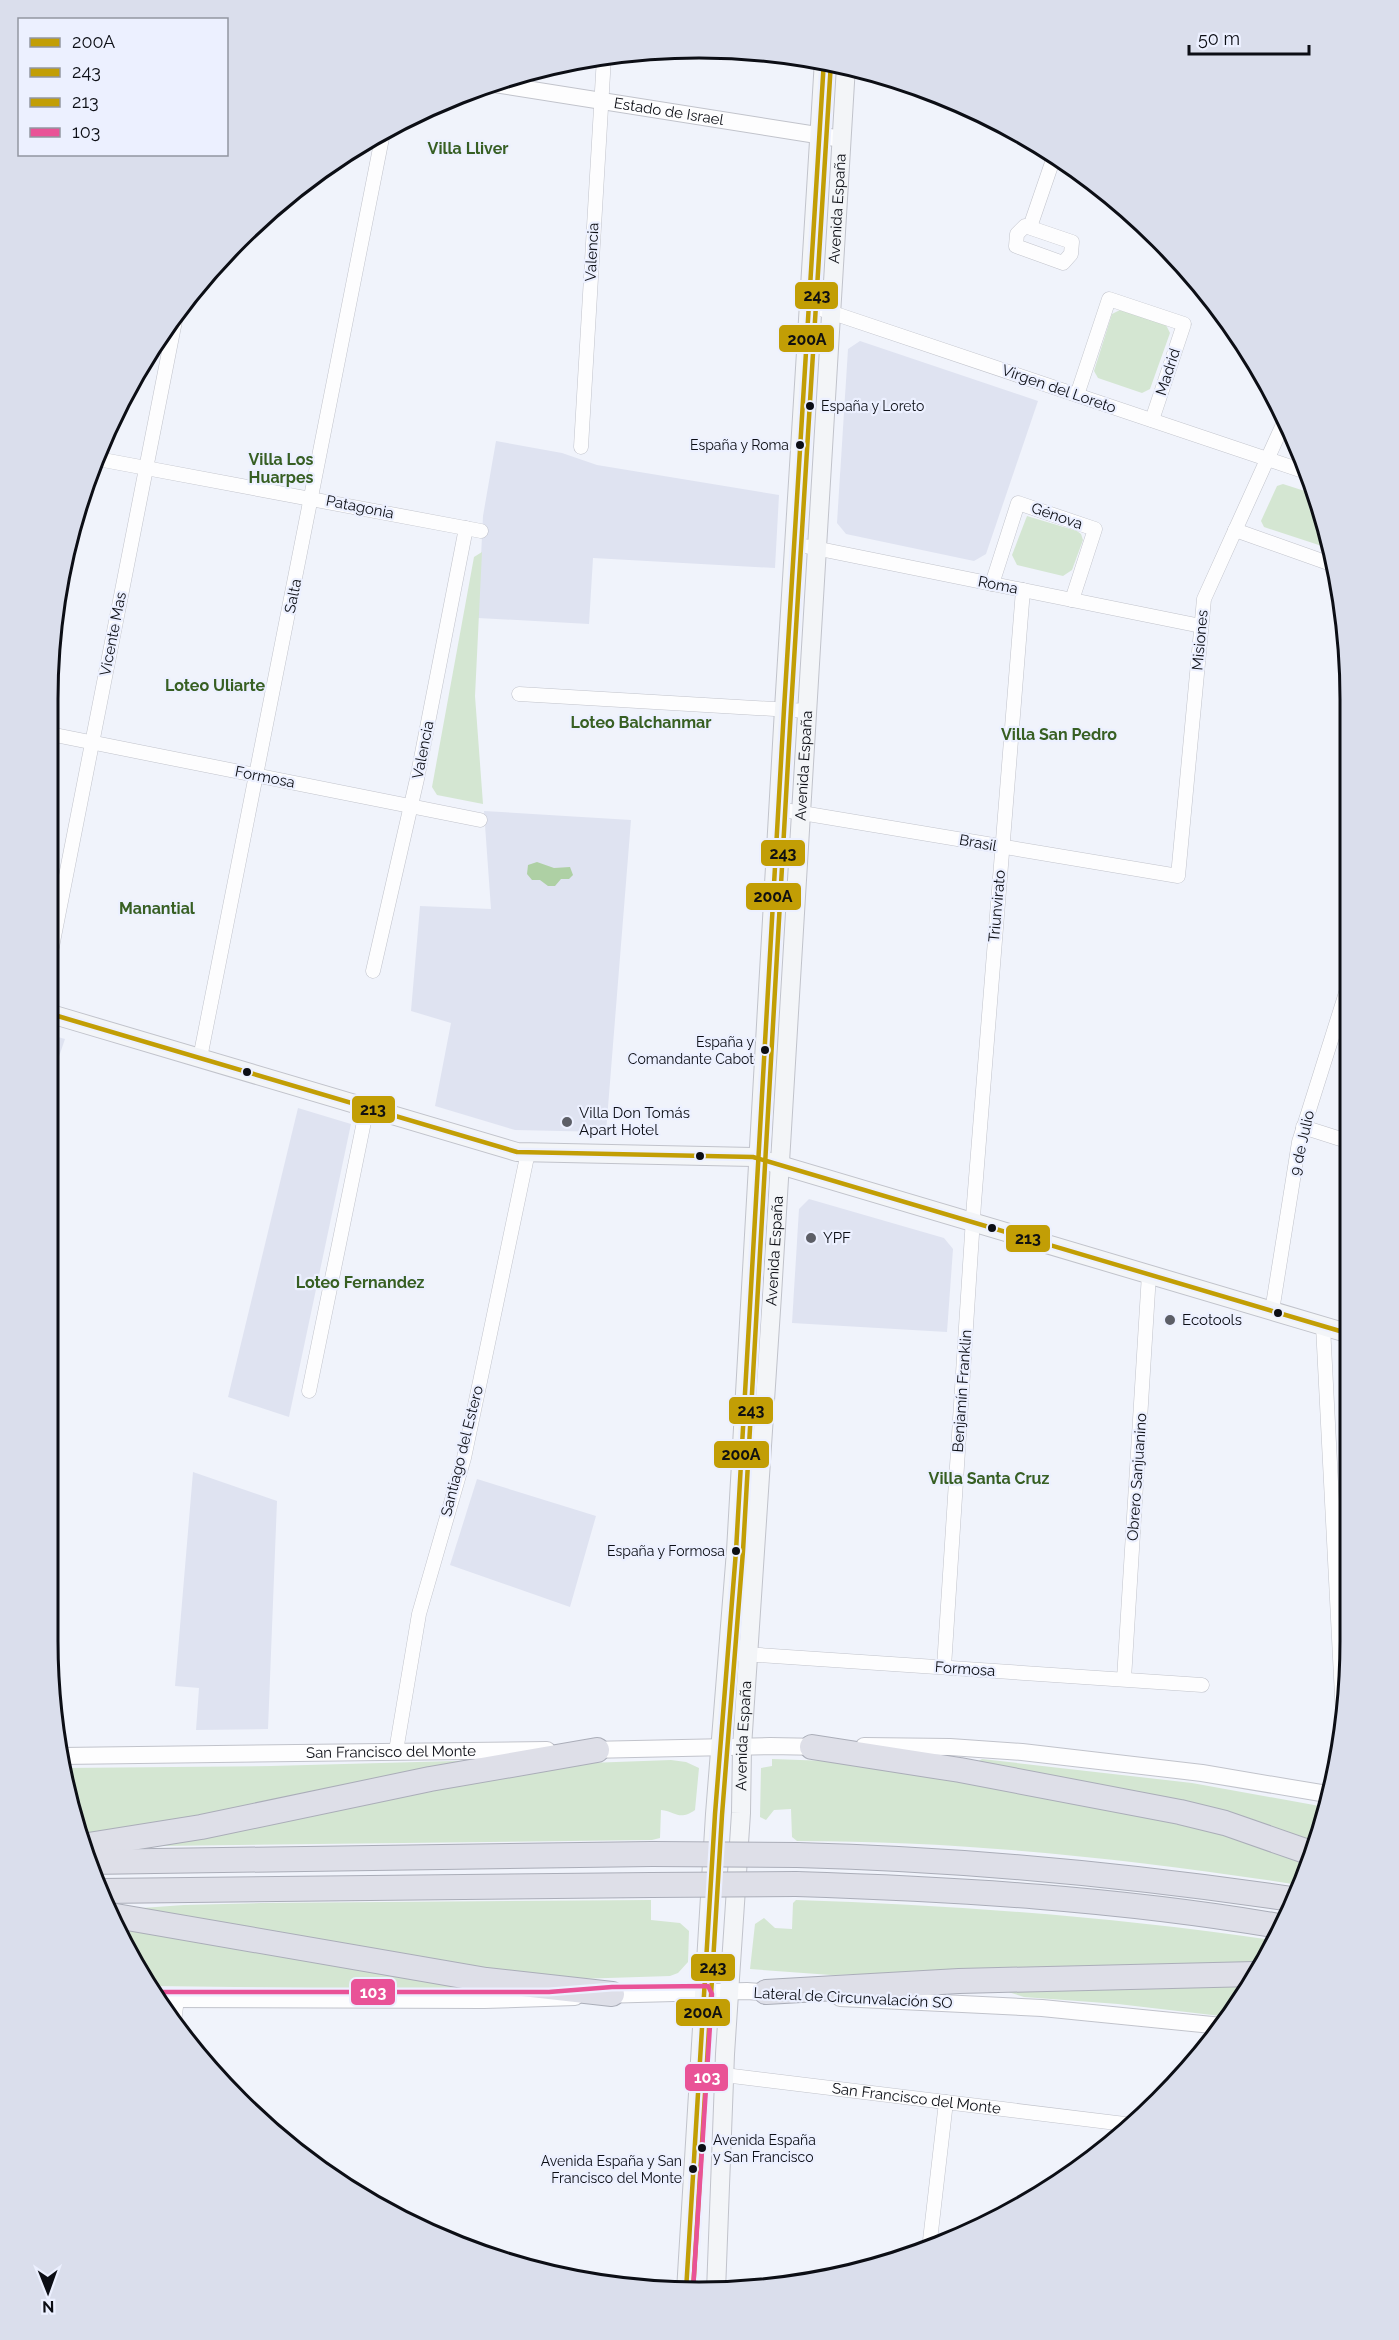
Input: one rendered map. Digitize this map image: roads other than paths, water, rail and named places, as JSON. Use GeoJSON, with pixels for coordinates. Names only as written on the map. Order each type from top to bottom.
{"type":"FeatureCollection","features":[{"type":"Feature","properties":{"kind":"highway"},"geometry":{"type":"LineString","coordinates":[[812,1747],[960,1770],[1180,1812],[1225,1823],[1305,1851]]}},
{"type":"Feature","properties":{"kind":"highway"},"geometry":{"type":"LineString","coordinates":[[92,1844],[211,1825],[430,1779],[597,1750]]}},
{"type":"Feature","properties":{"kind":"highway"},"geometry":{"type":"LineString","coordinates":[[98,1862],[652,1854],[898,1858],[1167,1881],[1286,1898]]}},
{"type":"Feature","properties":{"kind":"highway"},"geometry":{"type":"LineString","coordinates":[[109,1891],[796,1884],[921,1889],[1069,1900],[1273,1925]]}},
{"type":"Feature","properties":{"kind":"highway"},"geometry":{"type":"LineString","coordinates":[[122,1917],[486,1980],[612,1994]]}},
{"type":"Feature","properties":{"kind":"highway"},"geometry":{"type":"LineString","coordinates":[[766,1992],[959,1981],[1247,1974]]}},
{"type":"Feature","properties":{"kind":"main road","name":"Avenida España"},"geometry":{"type":"LineString","coordinates":[[687,2281],[715,1814],[729,1653],[823,71]]}},
{"type":"Feature","properties":{"kind":"main road","name":"Avenida España"},"geometry":{"type":"LineString","coordinates":[[716,2281],[724,2075],[741,1813],[742,1747],[780,1165],[845,76]]}},
{"type":"Feature","properties":{"kind":"main road"},"geometry":{"type":"LineString","coordinates":[[58,1016],[517,1152],[753,1157],[1340,1331]]}},
{"type":"Feature","properties":{"kind":"street","name":"Valencia"},"geometry":{"type":"LineString","coordinates":[[581,447],[604,66]]}},
{"type":"Feature","properties":{"kind":"street","name":"Estado de Israel"},"geometry":{"type":"LineString","coordinates":[[513,87],[842,139]]}},
{"type":"Feature","properties":{"kind":"street","name":"Salta"},"geometry":{"type":"LineString","coordinates":[[201,1058],[381,143]]}},
{"type":"Feature","properties":{"kind":"street"},"geometry":{"type":"LineString","coordinates":[[1030,227],[1052,164]]}},
{"type":"Feature","properties":{"kind":"street","name":"Madrid"},"geometry":{"type":"LineString","coordinates":[[1077,395],[1109,299],[1184,324],[1152,420]]}},
{"type":"Feature","properties":{"kind":"street","name":"Virgen del Loreto"},"geometry":{"type":"LineString","coordinates":[[809,305],[1297,469]]}},
{"type":"Feature","properties":{"kind":"street","name":"Vicente Mas"},"geometry":{"type":"LineString","coordinates":[[58,916],[172,336]]}},
{"type":"Feature","properties":{"kind":"street","name":"Misiones"},"geometry":{"type":"LineString","coordinates":[[1178,876],[1204,599],[1281,430]]}},
{"type":"Feature","properties":{"kind":"street","name":"Patagonia"},"geometry":{"type":"LineString","coordinates":[[105,460],[481,531]]}},
{"type":"Feature","properties":{"kind":"street","name":"Génova"},"geometry":{"type":"LineString","coordinates":[[992,584],[1018,503],[1095,529],[1072,600]]}},
{"type":"Feature","properties":{"kind":"street","name":"Valencia"},"geometry":{"type":"LineString","coordinates":[[373,971],[411,806],[466,528]]}},
{"type":"Feature","properties":{"kind":"street"},"geometry":{"type":"LineString","coordinates":[[1235,530],[1325,562]]}},
{"type":"Feature","properties":{"kind":"street","name":"Roma"},"geometry":{"type":"LineString","coordinates":[[795,544],[1201,626]]}},
{"type":"Feature","properties":{"kind":"street","name":"Triunvirato"},"geometry":{"type":"LineString","coordinates":[[973,1222],[1023,590]]}},
{"type":"Feature","properties":{"kind":"street"},"geometry":{"type":"LineString","coordinates":[[519,694],[807,711]]}},
{"type":"Feature","properties":{"kind":"street","name":"Formosa"},"geometry":{"type":"LineString","coordinates":[[58,736],[480,820]]}},
{"type":"Feature","properties":{"kind":"street","name":"Brasil"},"geometry":{"type":"LineString","coordinates":[[778,809],[1178,876]]}},
{"type":"Feature","properties":{"kind":"street","name":"9 de Julio"},"geometry":{"type":"LineString","coordinates":[[1272,1311],[1299,1142],[1340,1011]]}},
{"type":"Feature","properties":{"kind":"street"},"geometry":{"type":"LineString","coordinates":[[309,1391],[366,1107]]}},
{"type":"Feature","properties":{"kind":"street"},"geometry":{"type":"LineString","coordinates":[[1303,1127],[1340,1139]]}},
{"type":"Feature","properties":{"kind":"street","name":"Santiago del Estero"},"geometry":{"type":"LineString","coordinates":[[396,1750],[419,1614],[464,1458],[528,1152]]}},
{"type":"Feature","properties":{"kind":"street","name":"Benjamín Franklin"},"geometry":{"type":"LineString","coordinates":[[944,1667],[973,1222]]}},
{"type":"Feature","properties":{"kind":"street","name":"Obrero Sanjuanino"},"geometry":{"type":"LineString","coordinates":[[1124,1679],[1149,1274]]}},
{"type":"Feature","properties":{"kind":"street"},"geometry":{"type":"LineString","coordinates":[[1323,1326],[1340,1606]]}},
{"type":"Feature","properties":{"kind":"street","name":"Formosa"},"geometry":{"type":"LineString","coordinates":[[729,1653],[1202,1684]]}},
{"type":"Feature","properties":{"kind":"street"},"geometry":{"type":"LineString","coordinates":[[722,1747],[856,1746],[994,1750],[1202,1773],[1322,1793]]}},
{"type":"Feature","properties":{"kind":"street","name":"San Francisco del Monte"},"geometry":{"type":"LineString","coordinates":[[69,1755],[722,1747]]}},
{"type":"Feature","properties":{"kind":"street","name":"Lateral de Circunvalación SO"},"geometry":{"type":"LineString","coordinates":[[168,1999],[527,2000],[612,1994],[766,1992],[1042,2008],[1212,2025]]}},
{"type":"Feature","properties":{"kind":"street"},"geometry":{"type":"LineString","coordinates":[[176,2009],[177,1999]]}},
{"type":"Feature","properties":{"kind":"street","name":"San Francisco del Monte"},"geometry":{"type":"LineString","coordinates":[[700,2072],[1120,2123]]}},
{"type":"Feature","properties":{"kind":"street"},"geometry":{"type":"LineString","coordinates":[[930,2238],[946,2102]]}},
{"type":"Feature","properties":{"kind":"place","name":"España y Loreto"},"geometry":{"type":"Point","coordinates":[810,406]}},
{"type":"Feature","properties":{"kind":"place","name":"España y Roma"},"geometry":{"type":"Point","coordinates":[800,445]}},
{"type":"Feature","properties":{"kind":"place","name":"España y Comandante Cabot"},"geometry":{"type":"Point","coordinates":[765,1050]}},
{"type":"Feature","properties":{"kind":"place","name":"Villa Don Tomás Apart Hotel"},"geometry":{"type":"Point","coordinates":[567,1122]}},
{"type":"Feature","properties":{"kind":"place","name":"YPF"},"geometry":{"type":"Point","coordinates":[811,1238]}},
{"type":"Feature","properties":{"kind":"place","name":"Ecotools"},"geometry":{"type":"Point","coordinates":[1170,1320]}},
{"type":"Feature","properties":{"kind":"place","name":"España y Formosa"},"geometry":{"type":"Point","coordinates":[736,1551]}},
{"type":"Feature","properties":{"kind":"place","name":"Avenida España y San Francisco"},"geometry":{"type":"Point","coordinates":[702,2148]}},
{"type":"Feature","properties":{"kind":"place","name":"Avenida España y San Francisco del Monte"},"geometry":{"type":"Point","coordinates":[693,2169]}},
{"type":"Feature","properties":{"kind":"district","name":"Villa Lliver"},"geometry":{"type":"Point","coordinates":[468,148]}},
{"type":"Feature","properties":{"kind":"district","name":"Villa Los Huarpes"},"geometry":{"type":"Point","coordinates":[281,468]}},
{"type":"Feature","properties":{"kind":"district","name":"Loteo Uliarte"},"geometry":{"type":"Point","coordinates":[215,685]}},
{"type":"Feature","properties":{"kind":"district","name":"Loteo Balchanmar"},"geometry":{"type":"Point","coordinates":[641,722]}},
{"type":"Feature","properties":{"kind":"district","name":"Villa San Pedro"},"geometry":{"type":"Point","coordinates":[1059,734]}},
{"type":"Feature","properties":{"kind":"district","name":"Manantial"},"geometry":{"type":"Point","coordinates":[157,908]}},
{"type":"Feature","properties":{"kind":"district","name":"Loteo Fernandez"},"geometry":{"type":"Point","coordinates":[360,1282]}},
{"type":"Feature","properties":{"kind":"district","name":"Villa Santa Cruz"},"geometry":{"type":"Point","coordinates":[989,1478]}}]}
